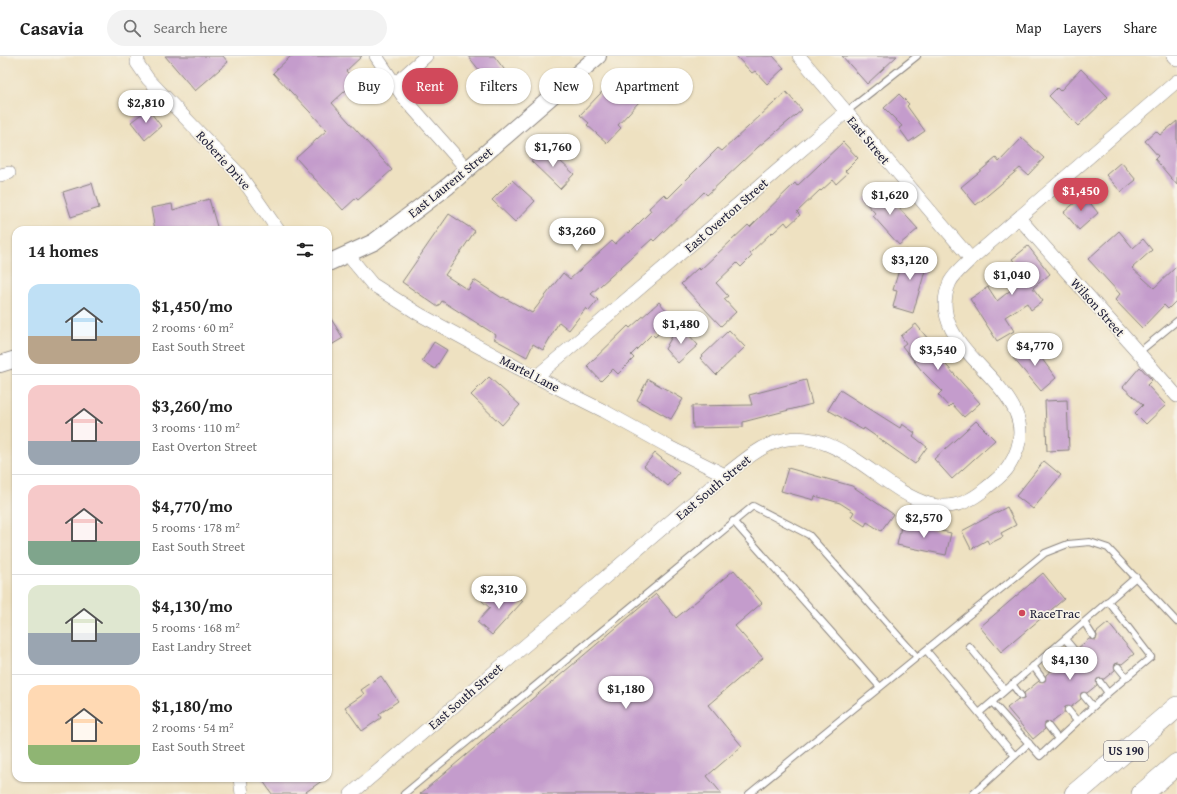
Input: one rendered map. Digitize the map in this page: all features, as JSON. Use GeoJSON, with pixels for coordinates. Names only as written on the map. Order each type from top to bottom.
{"type":"FeatureCollection","features":[{"type":"Feature","properties":{"kind":"highway","name":"US 190"},"geometry":{"type":"LineString","coordinates":[[1075,794],[1177,707]]}},
{"type":"Feature","properties":{"kind":"highway"},"geometry":{"type":"LineString","coordinates":[[1142,794],[1177,764]]}},
{"type":"Feature","properties":{"kind":"street","name":"Roberie Drive"},"geometry":{"type":"LineString","coordinates":[[138,56],[137,63],[148,79],[239,174],[275,226]]}},
{"type":"Feature","properties":{"kind":"street"},"geometry":{"type":"LineString","coordinates":[[376,56],[384,68]]}},
{"type":"Feature","properties":{"kind":"street"},"geometry":{"type":"LineString","coordinates":[[426,56],[394,84],[404,98],[467,169]]}},
{"type":"Feature","properties":{"kind":"street","name":"East Laurent Street"},"geometry":{"type":"LineString","coordinates":[[332,261],[374,242],[467,169],[598,56]]}},
{"type":"Feature","properties":{"kind":"street","name":"East Street"},"geometry":{"type":"LineString","coordinates":[[799,56],[971,260]]}},
{"type":"Feature","properties":{"kind":"street"},"geometry":{"type":"LineString","coordinates":[[1173,56],[1177,60]]}},
{"type":"Feature","properties":{"kind":"street","name":"East South Street"},"geometry":{"type":"LineString","coordinates":[[351,794],[725,475],[756,451],[773,443],[792,439],[812,439],[830,444],[847,453],[908,496],[925,504],[947,506],[966,502],[996,480],[1009,466],[1018,448],[1020,428],[1016,410],[1006,394],[956,337],[946,321],[944,301],[951,280],[971,260],[1177,81]]}},
{"type":"Feature","properties":{"kind":"street","name":"East Overton Street"},"geometry":{"type":"LineString","coordinates":[[537,376],[846,112]]}},
{"type":"Feature","properties":{"kind":"street","name":"Wilson Street"},"geometry":{"type":"LineString","coordinates":[[1019,218],[1177,396]]}},
{"type":"Feature","properties":{"kind":"street","name":"Martel Lane"},"geometry":{"type":"LineString","coordinates":[[348,255],[372,284],[452,333],[725,475]]}},
{"type":"Feature","properties":{"kind":"street"},"geometry":{"type":"LineString","coordinates":[[0,364],[12,360]]}},
{"type":"Feature","properties":{"kind":"street"},"geometry":{"type":"LineString","coordinates":[[240,782],[242,794]]}},
{"type":"Feature","properties":{"kind":"lane","name":"East Overton Street"},"geometry":{"type":"LineString","coordinates":[[846,112],[917,56]]}},
{"type":"Feature","properties":{"kind":"lane"},"geometry":{"type":"LineString","coordinates":[[1138,353],[1177,321]]}},
{"type":"Feature","properties":{"kind":"lane"},"geometry":{"type":"LineString","coordinates":[[404,794],[753,506],[809,535],[917,657]]}},
{"type":"Feature","properties":{"kind":"lane"},"geometry":{"type":"LineString","coordinates":[[734,521],[880,687]]}},
{"type":"Feature","properties":{"kind":"lane"},"geometry":{"type":"LineString","coordinates":[[749,794],[1045,553],[1068,544],[1090,542],[1108,548],[1177,622]]}},
{"type":"Feature","properties":{"kind":"lane"},"geometry":{"type":"LineString","coordinates":[[979,713],[1136,577]]}},
{"type":"Feature","properties":{"kind":"lane"},"geometry":{"type":"LineString","coordinates":[[992,702],[1040,756],[1108,693],[1151,657],[1108,601]]}},
{"type":"Feature","properties":{"kind":"lane"},"geometry":{"type":"LineString","coordinates":[[1084,622],[1093,636]]}},
{"type":"Feature","properties":{"kind":"lane"},"geometry":{"type":"LineString","coordinates":[[1065,639],[1075,651]]}},
{"type":"Feature","properties":{"kind":"lane"},"geometry":{"type":"LineString","coordinates":[[969,646],[1005,690]]}},
{"type":"Feature","properties":{"kind":"lane"},"geometry":{"type":"LineString","coordinates":[[926,650],[1014,756]]}},
{"type":"Feature","properties":{"kind":"lane"},"geometry":{"type":"LineString","coordinates":[[1049,652],[1058,665]]}},
{"type":"Feature","properties":{"kind":"lane"},"geometry":{"type":"LineString","coordinates":[[1033,666],[1042,678]]}},
{"type":"Feature","properties":{"kind":"lane"},"geometry":{"type":"LineString","coordinates":[[1118,667],[1126,678]]}},
{"type":"Feature","properties":{"kind":"lane"},"geometry":{"type":"LineString","coordinates":[[1100,682],[1108,693]]}},
{"type":"Feature","properties":{"kind":"lane"},"geometry":{"type":"LineString","coordinates":[[1012,684],[1021,696]]}},
{"type":"Feature","properties":{"kind":"lane"},"geometry":{"type":"LineString","coordinates":[[1084,696],[1093,707]]}},
{"type":"Feature","properties":{"kind":"lane"},"geometry":{"type":"LineString","coordinates":[[1068,710],[1077,721]]}},
{"type":"Feature","properties":{"kind":"lane"},"geometry":{"type":"LineString","coordinates":[[1048,726],[1058,739]]}},
{"type":"Feature","properties":{"kind":"lane"},"geometry":{"type":"LineString","coordinates":[[973,794],[1029,743]]}},
{"type":"Feature","properties":{"kind":"building"},"geometry":{"type":"Polygon","coordinates":[[[165,56],[223,56],[228,62],[195,91],[165,56]]]}},
{"type":"Feature","properties":{"kind":"building"},"geometry":{"type":"Polygon","coordinates":[[[291,56],[362,56],[349,68],[344,68],[344,92],[332,103],[392,170],[358,200],[356,198],[343,210],[296,158],[327,130],[273,73],[291,56]]]}},
{"type":"Feature","properties":{"kind":"building"},"geometry":{"type":"Polygon","coordinates":[[[468,56],[494,56],[503,68],[478,68],[468,56]]]}},
{"type":"Feature","properties":{"kind":"building"},"geometry":{"type":"Polygon","coordinates":[[[736,56],[773,56],[784,68],[767,84],[755,71],[752,73],[736,56]]]}},
{"type":"Feature","properties":{"kind":"building"},"geometry":{"type":"Polygon","coordinates":[[[842,56],[897,56],[867,84],[842,56]]]}},
{"type":"Feature","properties":{"kind":"building"},"geometry":{"type":"Polygon","coordinates":[[[1081,69],[1108,97],[1078,126],[1049,96],[1057,88],[1060,91],[1081,69]]]}},
{"type":"Feature","properties":{"kind":"building"},"geometry":{"type":"Polygon","coordinates":[[[786,92],[802,110],[758,147],[707,195],[704,192],[654,241],[652,239],[591,294],[598,300],[589,311],[586,308],[569,330],[559,322],[543,350],[533,344],[527,357],[494,339],[496,335],[442,301],[438,307],[402,282],[449,214],[475,231],[445,275],[468,290],[474,280],[502,298],[503,297],[532,313],[563,273],[570,279],[612,241],[615,244],[628,232],[629,233],[651,211],[649,208],[664,194],[668,198],[718,148],[722,151],[786,92]]]}},
{"type":"Feature","properties":{"kind":"building"},"geometry":{"type":"Polygon","coordinates":[[[601,93],[601,104],[637,104],[618,125],[621,128],[607,143],[587,125],[589,123],[580,115],[590,104],[593,104],[593,101],[601,93]]]}},
{"type":"Feature","properties":{"kind":"building"},"geometry":{"type":"Polygon","coordinates":[[[899,94],[909,104],[907,106],[925,131],[909,142],[899,128],[902,126],[884,108],[899,94]]]}},
{"type":"Feature","properties":{"kind":"building"},"geometry":{"type":"Polygon","coordinates":[[[148,109],[161,126],[145,140],[131,122],[148,109]]]}},
{"type":"Feature","properties":{"kind":"building"},"geometry":{"type":"Polygon","coordinates":[[[1177,121],[1177,185],[1155,159],[1158,156],[1145,141],[1156,131],[1160,135],[1177,121]]]}},
{"type":"Feature","properties":{"kind":"building"},"geometry":{"type":"Polygon","coordinates":[[[1022,138],[1044,158],[1028,175],[1020,168],[976,205],[961,187],[996,158],[999,162],[1022,138]]]}},
{"type":"Feature","properties":{"kind":"building"},"geometry":{"type":"Polygon","coordinates":[[[843,142],[858,158],[845,171],[848,173],[836,184],[833,180],[821,191],[820,190],[797,212],[800,215],[788,226],[785,222],[773,233],[772,232],[750,253],[752,256],[741,267],[737,263],[716,283],[728,296],[724,299],[736,312],[721,326],[681,284],[698,268],[700,270],[748,225],[750,227],[795,183],[797,186],[843,142]]]}},
{"type":"Feature","properties":{"kind":"building"},"geometry":{"type":"Polygon","coordinates":[[[545,147],[574,174],[560,189],[531,161],[545,147]]]}},
{"type":"Feature","properties":{"kind":"building"},"geometry":{"type":"Polygon","coordinates":[[[1121,162],[1136,180],[1121,192],[1106,175],[1121,162]]]}},
{"type":"Feature","properties":{"kind":"building"},"geometry":{"type":"Polygon","coordinates":[[[512,180],[535,201],[515,222],[492,200],[512,180]]]}},
{"type":"Feature","properties":{"kind":"building"},"geometry":{"type":"Polygon","coordinates":[[[92,183],[99,208],[71,217],[63,192],[92,183]]]}},
{"type":"Feature","properties":{"kind":"building"},"geometry":{"type":"Polygon","coordinates":[[[879,186],[918,229],[899,245],[873,216],[876,214],[863,200],[879,186]]]}},
{"type":"Feature","properties":{"kind":"building"},"geometry":{"type":"Polygon","coordinates":[[[1084,195],[1098,213],[1079,230],[1064,212],[1084,195]]]}},
{"type":"Feature","properties":{"kind":"building"},"geometry":{"type":"Polygon","coordinates":[[[209,199],[217,226],[154,226],[151,208],[172,204],[173,210],[209,199]]]}},
{"type":"Feature","properties":{"kind":"building"},"geometry":{"type":"Polygon","coordinates":[[[1119,231],[1133,248],[1143,239],[1152,250],[1132,268],[1154,288],[1177,266],[1177,300],[1168,309],[1164,305],[1142,328],[1115,300],[1120,294],[1088,259],[1119,231]]]}},
{"type":"Feature","properties":{"kind":"building"},"geometry":{"type":"Polygon","coordinates":[[[1028,246],[1050,274],[1033,288],[1043,301],[1031,310],[1027,303],[1005,317],[1014,331],[997,341],[970,299],[988,287],[997,301],[1027,277],[1012,259],[1028,246]]]}},
{"type":"Feature","properties":{"kind":"building"},"geometry":{"type":"Polygon","coordinates":[[[905,250],[929,257],[913,313],[893,307],[897,291],[893,290],[905,250]]]}},
{"type":"Feature","properties":{"kind":"building"},"geometry":{"type":"Polygon","coordinates":[[[659,302],[674,319],[655,337],[652,334],[631,355],[634,358],[618,374],[613,369],[601,381],[587,366],[628,326],[630,328],[659,302]]]}},
{"type":"Feature","properties":{"kind":"building"},"geometry":{"type":"Polygon","coordinates":[[[332,320],[343,338],[332,345],[332,320]]]}},
{"type":"Feature","properties":{"kind":"building"},"geometry":{"type":"Polygon","coordinates":[[[679,324],[698,345],[678,363],[665,349],[679,324]]]}},
{"type":"Feature","properties":{"kind":"building"},"geometry":{"type":"Polygon","coordinates":[[[916,324],[941,355],[939,357],[980,403],[964,417],[952,404],[949,407],[938,395],[942,391],[922,371],[902,346],[906,343],[901,336],[916,324]]]}},
{"type":"Feature","properties":{"kind":"building"},"geometry":{"type":"Polygon","coordinates":[[[729,330],[745,347],[716,375],[700,358],[729,330]]]}},
{"type":"Feature","properties":{"kind":"building"},"geometry":{"type":"Polygon","coordinates":[[[434,342],[447,350],[435,369],[422,361],[434,342]]]}},
{"type":"Feature","properties":{"kind":"building"},"geometry":{"type":"Polygon","coordinates":[[[1031,344],[1056,378],[1041,391],[1013,358],[1031,344]]]}},
{"type":"Feature","properties":{"kind":"building"},"geometry":{"type":"Polygon","coordinates":[[[1140,367],[1152,380],[1147,385],[1166,405],[1146,424],[1135,413],[1143,405],[1123,387],[1140,367]]]}},
{"type":"Feature","properties":{"kind":"building"},"geometry":{"type":"Polygon","coordinates":[[[489,377],[520,405],[502,425],[471,395],[489,377]]]}},
{"type":"Feature","properties":{"kind":"building"},"geometry":{"type":"Polygon","coordinates":[[[648,379],[683,399],[671,419],[637,400],[648,379]]]}},
{"type":"Feature","properties":{"kind":"building"},"geometry":{"type":"Polygon","coordinates":[[[806,380],[812,404],[743,422],[743,427],[693,428],[692,406],[752,405],[749,395],[806,380]]]}},
{"type":"Feature","properties":{"kind":"building"},"geometry":{"type":"Polygon","coordinates":[[[840,390],[900,428],[902,424],[915,433],[913,436],[927,447],[915,464],[864,428],[863,430],[828,410],[840,390]]]}},
{"type":"Feature","properties":{"kind":"building"},"geometry":{"type":"Polygon","coordinates":[[[1067,400],[1069,450],[1047,451],[1045,401],[1067,400]]]}},
{"type":"Feature","properties":{"kind":"building"},"geometry":{"type":"Polygon","coordinates":[[[976,421],[995,440],[952,479],[934,459],[976,421]]]}},
{"type":"Feature","properties":{"kind":"building"},"geometry":{"type":"Polygon","coordinates":[[[655,453],[679,473],[668,486],[644,466],[655,453]]]}},
{"type":"Feature","properties":{"kind":"building"},"geometry":{"type":"Polygon","coordinates":[[[1044,461],[1061,475],[1033,509],[1016,496],[1044,461]]]}},
{"type":"Feature","properties":{"kind":"building"},"geometry":{"type":"Polygon","coordinates":[[[788,468],[852,486],[893,514],[881,531],[867,522],[865,526],[851,517],[854,512],[840,503],[815,496],[814,500],[781,491],[788,468]]]}},
{"type":"Feature","properties":{"kind":"building"},"geometry":{"type":"Polygon","coordinates":[[[1007,507],[1016,525],[1001,533],[1003,537],[989,544],[987,540],[971,549],[962,531],[1007,507]]]}},
{"type":"Feature","properties":{"kind":"building"},"geometry":{"type":"Polygon","coordinates":[[[902,522],[951,533],[946,555],[897,545],[902,522]]]}},
{"type":"Feature","properties":{"kind":"building"},"geometry":{"type":"Polygon","coordinates":[[[734,570],[762,603],[735,626],[763,658],[708,705],[742,746],[707,776],[722,794],[420,794],[656,594],[676,618],[734,570]]]}},
{"type":"Feature","properties":{"kind":"building","name":"RaceTrac"},"geometry":{"type":"Polygon","coordinates":[[[1043,573],[1064,599],[1001,652],[980,627],[1043,573]]]}},
{"type":"Feature","properties":{"kind":"building"},"geometry":{"type":"Polygon","coordinates":[[[509,588],[523,601],[492,635],[477,622],[490,608],[482,601],[491,590],[499,598],[509,588]]]}},
{"type":"Feature","properties":{"kind":"building","name":"RaceTrac"},"geometry":{"type":"Polygon","coordinates":[[[1108,623],[1134,654],[1122,664],[1115,664],[1115,670],[1104,679],[1097,679],[1097,685],[1087,693],[1081,693],[1081,699],[1071,707],[1065,707],[1064,713],[1051,723],[1045,723],[1045,729],[1033,739],[1007,708],[1018,699],[1024,699],[1024,693],[1039,681],[1045,681],[1046,675],[1054,668],[1061,668],[1061,662],[1072,654],[1078,654],[1078,648],[1089,639],[1096,640],[1096,633],[1108,623]]]}},
{"type":"Feature","properties":{"kind":"building"},"geometry":{"type":"Polygon","coordinates":[[[381,676],[398,701],[379,714],[381,718],[362,731],[345,707],[364,694],[361,690],[381,676]]]}},
{"type":"Feature","properties":{"kind":"building"},"geometry":{"type":"Polygon","coordinates":[[[264,782],[320,782],[303,794],[272,794],[264,782]]]}},
{"type":"Feature","properties":{"kind":"place","name":"RaceTrac"},"geometry":{"type":"Point","coordinates":[1022,613]}}]}
